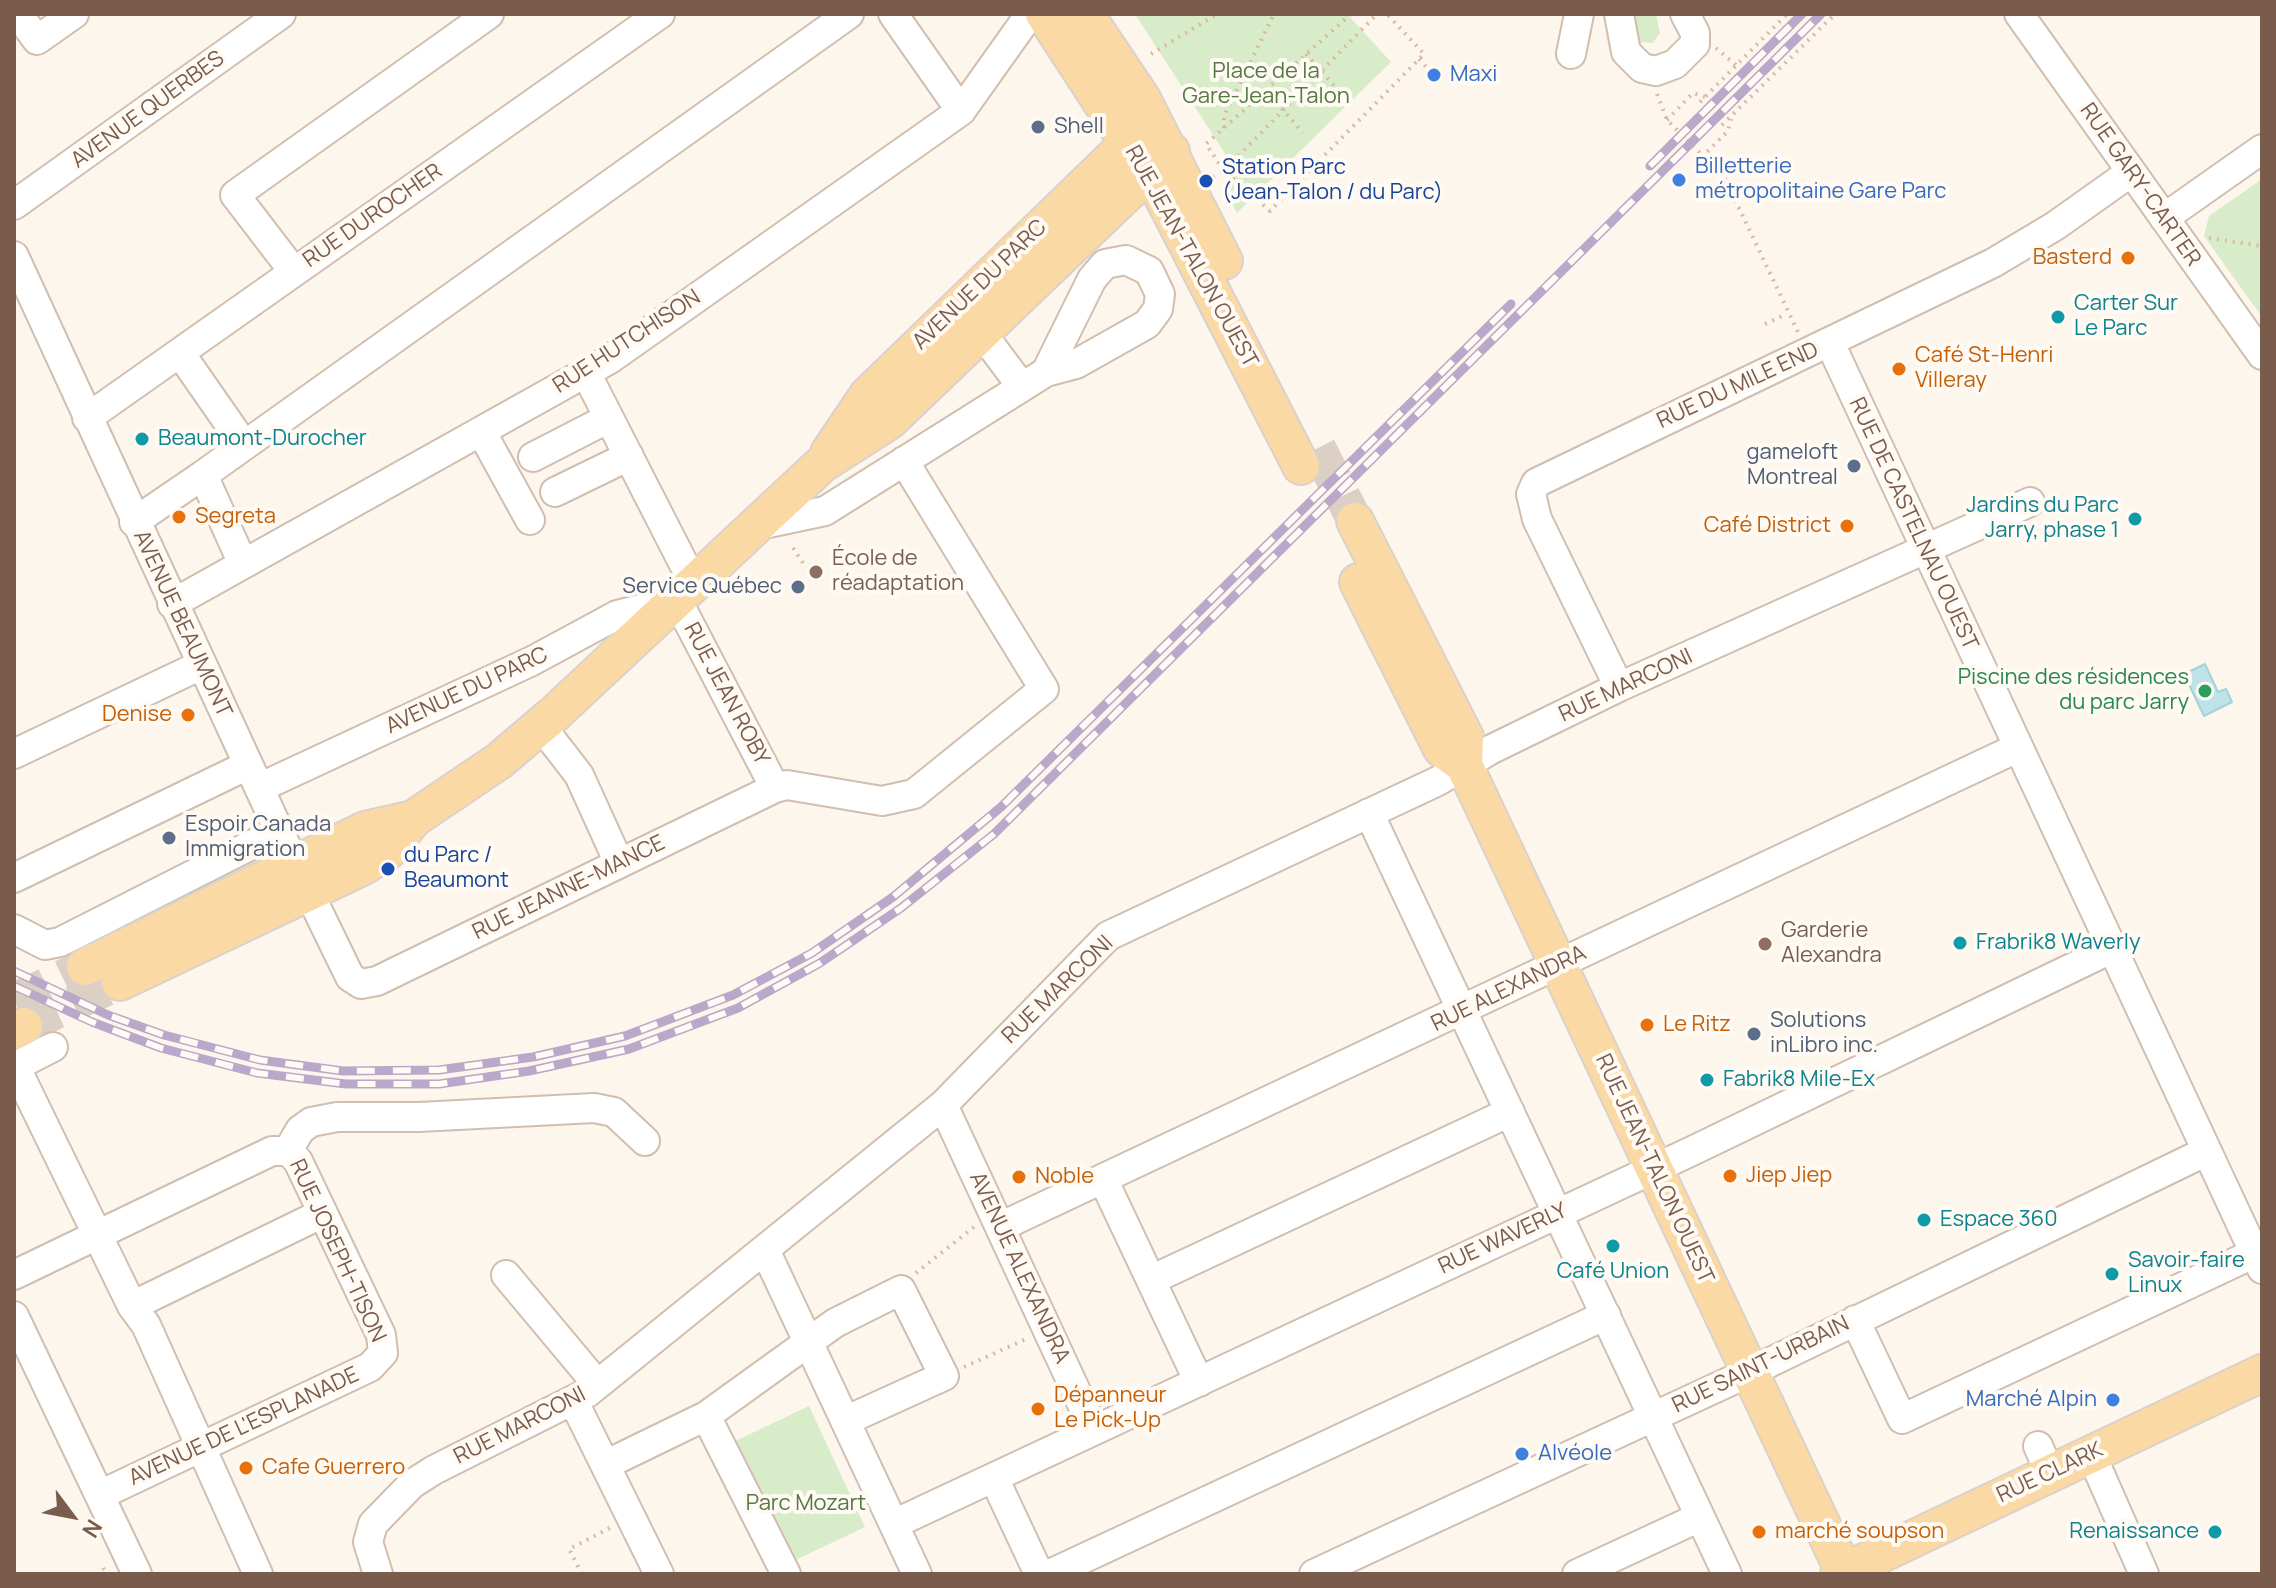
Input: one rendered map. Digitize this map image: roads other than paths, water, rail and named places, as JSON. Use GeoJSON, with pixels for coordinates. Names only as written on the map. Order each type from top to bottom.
{"type":"FeatureCollection","features":[{"type":"Feature","properties":{"kind":"main road","name":"RUE JEAN-TALON OUEST"},"geometry":{"type":"LineString","coordinates":[[1044,14],[1141,131]]}},
{"type":"Feature","properties":{"kind":"main road","name":"RUE JEAN-TALON OUEST"},"geometry":{"type":"LineString","coordinates":[[1085,14],[1141,131],[1310,457]]}},
{"type":"Feature","properties":{"kind":"main road","name":"AVENUE DU PARC"},"geometry":{"type":"LineString","coordinates":[[822,464],[868,395],[1141,131]]}},
{"type":"Feature","properties":{"kind":"main road","name":"AVENUE DU PARC"},"geometry":{"type":"LineString","coordinates":[[120,982],[302,878],[365,830],[413,819],[488,769],[541,726],[822,464],[889,421],[1159,162]]}},
{"type":"Feature","properties":{"kind":"main road","name":"RUE JEAN-TALON OUEST"},"geometry":{"type":"LineString","coordinates":[[1346,530],[1465,737],[1464,765],[1843,1573]]}},
{"type":"Feature","properties":{"kind":"main road","name":"AVENUE DU PARC"},"geometry":{"type":"LineString","coordinates":[[77,952],[302,878]]}},
{"type":"Feature","properties":{"kind":"main road","name":"RUE CLARK"},"geometry":{"type":"LineString","coordinates":[[1843,1573],[2044,1460],[2091,1454],[2262,1373]]}},
{"type":"Feature","properties":{"kind":"street"},"geometry":{"type":"LineString","coordinates":[[18,14],[37,40],[74,14]]}},
{"type":"Feature","properties":{"kind":"street","name":"AVENUE QUERBES"},"geometry":{"type":"LineString","coordinates":[[14,205],[281,14]]}},
{"type":"Feature","properties":{"kind":"street"},"geometry":{"type":"LineString","coordinates":[[294,272],[235,195],[489,14]]}},
{"type":"Feature","properties":{"kind":"street","name":"RUE DUROCHER"},"geometry":{"type":"LineString","coordinates":[[87,418],[660,14]]}},
{"type":"Feature","properties":{"kind":"street"},"geometry":{"type":"LineString","coordinates":[[134,522],[849,14]]}},
{"type":"Feature","properties":{"kind":"street"},"geometry":{"type":"LineString","coordinates":[[893,14],[961,111]]}},
{"type":"Feature","properties":{"kind":"street","name":"RUE HUTCHISON"},"geometry":{"type":"LineString","coordinates":[[172,604],[586,373],[961,111],[1030,14]]}},
{"type":"Feature","properties":{"kind":"street"},"geometry":{"type":"LineString","coordinates":[[1571,54],[1579,14]]}},
{"type":"Feature","properties":{"kind":"street"},"geometry":{"type":"LineString","coordinates":[[1619,14],[1626,52],[1642,68],[1656,71],[1675,64],[1695,44],[1695,33],[1685,14]]}},
{"type":"Feature","properties":{"kind":"street","name":"RUE GARY-CARTER"},"geometry":{"type":"LineString","coordinates":[[2019,14],[2262,355]]}},
{"type":"Feature","properties":{"kind":"street"},"geometry":{"type":"LineString","coordinates":[[2164,218],[2262,149]]}},
{"type":"Feature","properties":{"kind":"street","name":"RUE DU MILE END"},"geometry":{"type":"LineString","coordinates":[[1619,687],[1537,519],[1531,494],[1536,483],[2004,257],[2131,172]]}},
{"type":"Feature","properties":{"kind":"street","name":"AVENUE BEAUMONT"},"geometry":{"type":"LineString","coordinates":[[14,256],[279,831],[350,977],[361,984]]}},
{"type":"Feature","properties":{"kind":"street"},"geometry":{"type":"LineString","coordinates":[[981,332],[1022,387]]}},
{"type":"Feature","properties":{"kind":"street","name":"RUE DE CASTELNAU OUEST"},"geometry":{"type":"LineString","coordinates":[[1830,343],[2258,1261]]}},
{"type":"Feature","properties":{"kind":"street"},"geometry":{"type":"LineString","coordinates":[[180,353],[244,445]]}},
{"type":"Feature","properties":{"kind":"street"},"geometry":{"type":"LineString","coordinates":[[759,525],[825,511],[1046,372]]}},
{"type":"Feature","properties":{"kind":"street","name":"RUE JEAN ROBY"},"geometry":{"type":"LineString","coordinates":[[586,373],[629,456],[685,592],[775,788]]}},
{"type":"Feature","properties":{"kind":"street"},"geometry":{"type":"LineString","coordinates":[[533,457],[609,418]]}},
{"type":"Feature","properties":{"kind":"street"},"geometry":{"type":"LineString","coordinates":[[481,431],[530,520]]}},
{"type":"Feature","properties":{"kind":"street"},"geometry":{"type":"LineString","coordinates":[[555,492],[629,456]]}},
{"type":"Feature","properties":{"kind":"street"},"geometry":{"type":"LineString","coordinates":[[775,788],[787,785],[882,801],[914,794],[1044,689],[904,461]]}},
{"type":"Feature","properties":{"kind":"street"},"geometry":{"type":"LineString","coordinates":[[203,475],[243,564]]}},
{"type":"Feature","properties":{"kind":"street","name":"RUE MARCONI"},"geometry":{"type":"LineString","coordinates":[[378,1574],[368,1542],[373,1524],[412,1484],[434,1470],[574,1402],[597,1384],[943,1105],[1108,936],[1369,813],[1619,687],[2030,502]]}},
{"type":"Feature","properties":{"kind":"street","name":"AVENUE DU PARC"},"geometry":{"type":"LineString","coordinates":[[14,878],[532,661],[617,615],[685,592]]}},
{"type":"Feature","properties":{"kind":"street"},"geometry":{"type":"LineString","coordinates":[[14,754],[201,665]]}},
{"type":"Feature","properties":{"kind":"street"},"geometry":{"type":"LineString","coordinates":[[541,726],[579,775],[619,863]]}},
{"type":"Feature","properties":{"kind":"street","name":"RUE ALEXANDRA"},"geometry":{"type":"LineString","coordinates":[[987,1227],[1103,1179],[2017,748]]}},
{"type":"Feature","properties":{"kind":"street","name":"RUE JEANNE-MANCE"},"geometry":{"type":"LineString","coordinates":[[361,984],[377,981],[775,788]]}},
{"type":"Feature","properties":{"kind":"street"},"geometry":{"type":"LineString","coordinates":[[1369,813],[1727,1574]]}},
{"type":"Feature","properties":{"kind":"street"},"geometry":{"type":"LineString","coordinates":[[14,929],[45,945],[77,952],[279,831]]}},
{"type":"Feature","properties":{"kind":"street","name":"RUE WAVERLY"},"geometry":{"type":"LineString","coordinates":[[894,1524],[1654,1169],[2111,949]]}},
{"type":"Feature","properties":{"kind":"street"},"geometry":{"type":"LineString","coordinates":[[53,1047],[20,1064],[15,1070],[99,1234],[132,1306],[146,1325],[258,1574]]}},
{"type":"Feature","properties":{"kind":"street","name":"AVENUE ALEXANDRA"},"geometry":{"type":"LineString","coordinates":[[943,1105],[987,1227],[1047,1329],[1094,1430]]}},
{"type":"Feature","properties":{"kind":"street"},"geometry":{"type":"LineString","coordinates":[[14,1275],[272,1151],[288,1151],[300,1130],[311,1122],[337,1117],[419,1117],[594,1108],[614,1112],[645,1141]]}},
{"type":"Feature","properties":{"kind":"street"},"geometry":{"type":"LineString","coordinates":[[1151,1280],[1510,1112]]}},
{"type":"Feature","properties":{"kind":"street","name":"RUE JOSEPH-TISON"},"geometry":{"type":"LineString","coordinates":[[288,1151],[298,1161],[381,1335],[383,1353]]}},
{"type":"Feature","properties":{"kind":"street","name":"RUE SAINT-URBAIN"},"geometry":{"type":"LineString","coordinates":[[1332,1570],[1855,1320],[2163,1182],[2205,1152]]}},
{"type":"Feature","properties":{"kind":"street"},"geometry":{"type":"LineString","coordinates":[[1103,1179],[1199,1382]]}},
{"type":"Feature","properties":{"kind":"street"},"geometry":{"type":"LineString","coordinates":[[132,1306],[323,1213]]}},
{"type":"Feature","properties":{"kind":"street"},"geometry":{"type":"LineString","coordinates":[[765,1250],[917,1574]]}},
{"type":"Feature","properties":{"kind":"street"},"geometry":{"type":"LineString","coordinates":[[1855,1320],[1902,1419],[2258,1261]]}},
{"type":"Feature","properties":{"kind":"street"},"geometry":{"type":"LineString","coordinates":[[506,1275],[597,1384]]}},
{"type":"Feature","properties":{"kind":"street"},"geometry":{"type":"LineString","coordinates":[[605,1465],[706,1416],[835,1323],[901,1290],[944,1376],[845,1421]]}},
{"type":"Feature","properties":{"kind":"street"},"geometry":{"type":"LineString","coordinates":[[1050,1574],[1606,1315]]}},
{"type":"Feature","properties":{"kind":"street"},"geometry":{"type":"LineString","coordinates":[[15,1320],[137,1574]]}},
{"type":"Feature","properties":{"kind":"street","name":"AVENUE DE L'ESPLANADE"},"geometry":{"type":"LineString","coordinates":[[100,1495],[370,1367],[383,1353]]}},
{"type":"Feature","properties":{"kind":"street"},"geometry":{"type":"LineString","coordinates":[[574,1402],[659,1574]]}},
{"type":"Feature","properties":{"kind":"street"},"geometry":{"type":"LineString","coordinates":[[706,1416],[786,1574]]}},
{"type":"Feature","properties":{"kind":"street"},"geometry":{"type":"LineString","coordinates":[[2091,1454],[2144,1574]]}},
{"type":"Feature","properties":{"kind":"street"},"geometry":{"type":"LineString","coordinates":[[994,1478],[1039,1574]]}},
{"type":"Feature","properties":{"kind":"street"},"geometry":{"type":"LineString","coordinates":[[1577,1574],[1700,1517]]}},
{"type":"Feature","properties":{"kind":"water","name":"Piscine des résidences du parc Jarry"},"geometry":{"type":"Polygon","coordinates":[[[2205,664],[2218,692],[2226,689],[2232,702],[2204,716],[2184,674],[2205,664]]]}},
{"type":"Feature","properties":{"kind":"tunnel"},"geometry":{"type":"LineString","coordinates":[[1318,448],[1355,521]]}},
{"type":"Feature","properties":{"kind":"tunnel"},"geometry":{"type":"LineString","coordinates":[[14,1001],[85,967]]}},
{"type":"Feature","properties":{"kind":"tunnel"},"geometry":{"type":"LineString","coordinates":[[24,1026],[120,982]]}},
{"type":"Feature","properties":{"kind":"railway"},"geometry":{"type":"LineString","coordinates":[[1650,166],[1802,14]]}},
{"type":"Feature","properties":{"kind":"railway"},"geometry":{"type":"LineString","coordinates":[[14,986],[92,1022],[161,1048],[257,1073],[346,1084],[439,1084],[529,1071],[629,1049],[738,1008],[820,963],[901,908],[994,834],[1821,14]]}},
{"type":"Feature","properties":{"kind":"railway"},"geometry":{"type":"LineString","coordinates":[[14,971],[108,1015],[164,1035],[260,1060],[343,1071],[439,1070],[533,1057],[625,1036],[733,995],[812,953],[893,897],[1001,807],[1511,304]]}},
{"type":"Feature","properties":{"kind":"place","name":"Maxi"},"geometry":{"type":"Point","coordinates":[1434,75]}},
{"type":"Feature","properties":{"kind":"place","name":"Shell"},"geometry":{"type":"Point","coordinates":[1038,127]}},
{"type":"Feature","properties":{"kind":"place","name":"Billetterie métropolitaine Gare Parc"},"geometry":{"type":"Point","coordinates":[1679,180]}},
{"type":"Feature","properties":{"kind":"place","name":"Station Parc (Jean-Talon / du Parc)"},"geometry":{"type":"Point","coordinates":[1206,181]}},
{"type":"Feature","properties":{"kind":"place","name":"Basterd"},"geometry":{"type":"Point","coordinates":[2128,258]}},
{"type":"Feature","properties":{"kind":"place","name":"Carter Sur Le Parc"},"geometry":{"type":"Point","coordinates":[2058,317]}},
{"type":"Feature","properties":{"kind":"place","name":"Café St-Henri Villeray"},"geometry":{"type":"Point","coordinates":[1899,369]}},
{"type":"Feature","properties":{"kind":"place","name":"Beaumont-Durocher"},"geometry":{"type":"Point","coordinates":[142,439]}},
{"type":"Feature","properties":{"kind":"place","name":"gameloft Montreal"},"geometry":{"type":"Point","coordinates":[1854,466]}},
{"type":"Feature","properties":{"kind":"place","name":"Segreta"},"geometry":{"type":"Point","coordinates":[179,517]}},
{"type":"Feature","properties":{"kind":"place","name":"Jardins du Parc Jarry, phase 1"},"geometry":{"type":"Point","coordinates":[2135,519]}},
{"type":"Feature","properties":{"kind":"place","name":"Café District"},"geometry":{"type":"Point","coordinates":[1847,526]}},
{"type":"Feature","properties":{"kind":"place","name":"École de réadaptation"},"geometry":{"type":"Point","coordinates":[816,572]}},
{"type":"Feature","properties":{"kind":"place","name":"Service Québec"},"geometry":{"type":"Point","coordinates":[798,587]}},
{"type":"Feature","properties":{"kind":"place","name":"Piscine des résidences du parc Jarry"},"geometry":{"type":"Point","coordinates":[2205,691]}},
{"type":"Feature","properties":{"kind":"place","name":"Denise"},"geometry":{"type":"Point","coordinates":[188,715]}},
{"type":"Feature","properties":{"kind":"place","name":"Espoir Canada Immigration"},"geometry":{"type":"Point","coordinates":[169,838]}},
{"type":"Feature","properties":{"kind":"place","name":"du Parc / Beaumont"},"geometry":{"type":"Point","coordinates":[388,869]}},
{"type":"Feature","properties":{"kind":"place","name":"Frabrik8 Waverly"},"geometry":{"type":"Point","coordinates":[1960,943]}},
{"type":"Feature","properties":{"kind":"place","name":"Garderie Alexandra"},"geometry":{"type":"Point","coordinates":[1765,944]}},
{"type":"Feature","properties":{"kind":"place","name":"Le Ritz"},"geometry":{"type":"Point","coordinates":[1647,1025]}},
{"type":"Feature","properties":{"kind":"place","name":"Solutions inLibro inc."},"geometry":{"type":"Point","coordinates":[1754,1034]}},
{"type":"Feature","properties":{"kind":"place","name":"Fabrik8 Mile-Ex"},"geometry":{"type":"Point","coordinates":[1707,1080]}},
{"type":"Feature","properties":{"kind":"place","name":"Jiep Jiep"},"geometry":{"type":"Point","coordinates":[1730,1176]}},
{"type":"Feature","properties":{"kind":"place","name":"Noble"},"geometry":{"type":"Point","coordinates":[1019,1177]}},
{"type":"Feature","properties":{"kind":"place","name":"Espace 360"},"geometry":{"type":"Point","coordinates":[1924,1220]}},
{"type":"Feature","properties":{"kind":"place","name":"Café Union"},"geometry":{"type":"Point","coordinates":[1613,1246]}},
{"type":"Feature","properties":{"kind":"place","name":"Savoir-faire Linux"},"geometry":{"type":"Point","coordinates":[2112,1274]}},
{"type":"Feature","properties":{"kind":"place","name":"Marché Alpin"},"geometry":{"type":"Point","coordinates":[2113,1400]}},
{"type":"Feature","properties":{"kind":"place","name":"Dépanneur Le Pick-Up"},"geometry":{"type":"Point","coordinates":[1038,1409]}},
{"type":"Feature","properties":{"kind":"place","name":"Alvéole"},"geometry":{"type":"Point","coordinates":[1522,1454]}},
{"type":"Feature","properties":{"kind":"place","name":"Cafe Guerrero"},"geometry":{"type":"Point","coordinates":[246,1468]}},
{"type":"Feature","properties":{"kind":"place","name":"marché soupson"},"geometry":{"type":"Point","coordinates":[1759,1532]}},
{"type":"Feature","properties":{"kind":"place","name":"Renaissance"},"geometry":{"type":"Point","coordinates":[2215,1532]}},
{"type":"Feature","properties":{"kind":"park label","name":"Place de la Gare-Jean-Talon"},"geometry":{"type":"Point","coordinates":[1266,84]}},
{"type":"Feature","properties":{"kind":"park label","name":"Parc Mozart"},"geometry":{"type":"Point","coordinates":[806,1504]}}]}
